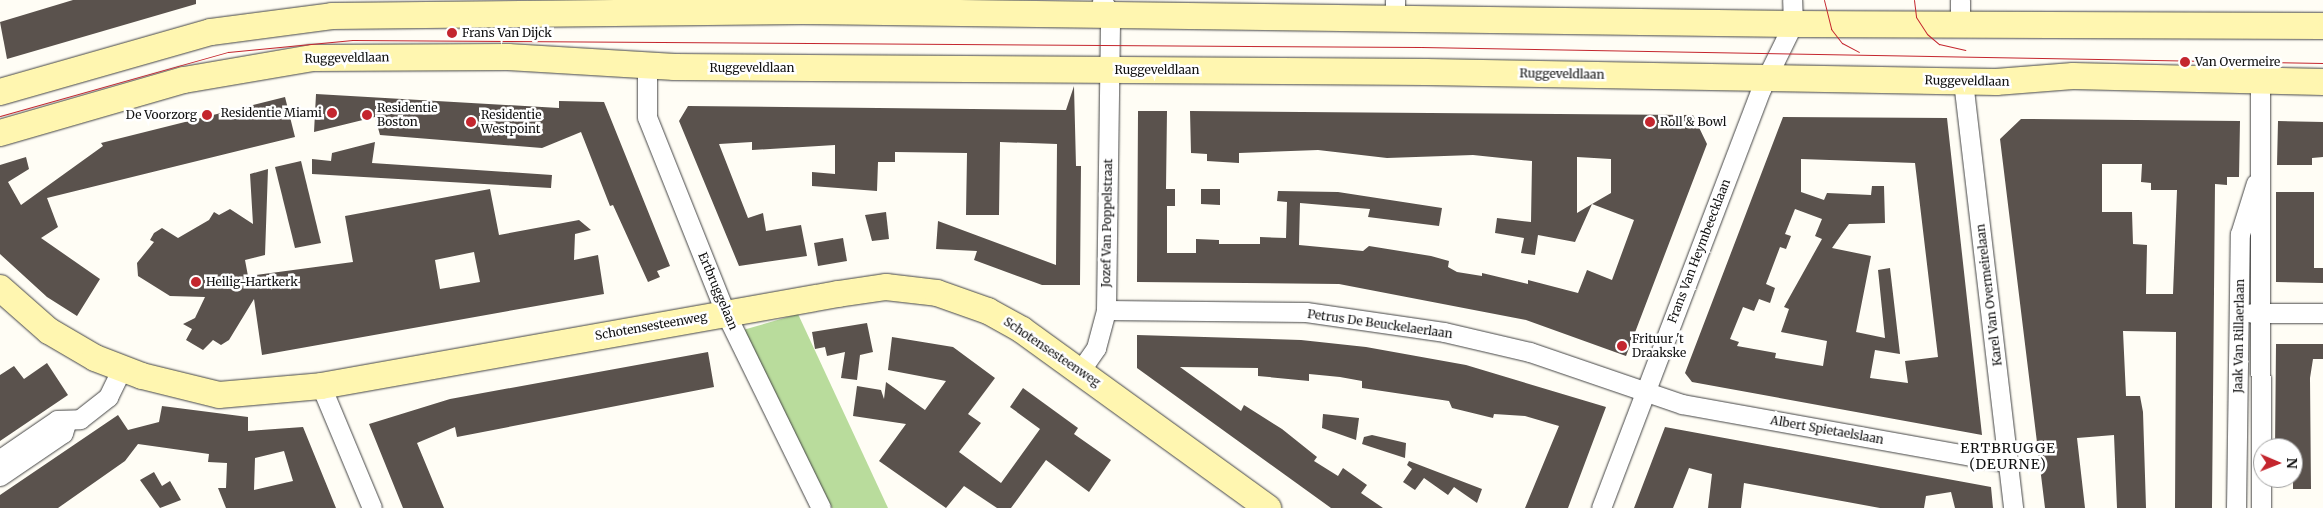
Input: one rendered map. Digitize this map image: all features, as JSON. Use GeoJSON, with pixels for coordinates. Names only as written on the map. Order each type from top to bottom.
{"type":"FeatureCollection","features":[{"type":"Feature","properties":{"kind":"street"},"geometry":{"type":"LineString","coordinates":[[0,92],[211,32],[332,8],[558,15],[600,5],[995,6],[1068,7],[1107,18],[1395,8],[1792,12],[1960,10],[2323,26]]}},
{"type":"Feature","properties":{"kind":"street","name":"Frans Van Heymbeecklaan"},"geometry":{"type":"LineString","coordinates":[[1601,508],[1792,12]]}},
{"type":"Feature","properties":{"kind":"street","name":"Jozef Van Poppelstraat"},"geometry":{"type":"LineString","coordinates":[[1080,371],[1096,348],[1106,310],[1109,70],[1107,18]]}},
{"type":"Feature","properties":{"kind":"street","name":"Ruggeveldlaan"},"geometry":{"type":"LineString","coordinates":[[0,133],[184,80],[294,59],[508,58],[647,66],[1963,81],[2072,76],[2260,82],[2323,82]]}},
{"type":"Feature","properties":{"kind":"street","name":"Ertbruggelaan"},"geometry":{"type":"LineString","coordinates":[[647,66],[647,117],[725,312],[821,508]]}},
{"type":"Feature","properties":{"kind":"street","name":"Karel Van Overmeirelaan"},"geometry":{"type":"LineString","coordinates":[[1963,81],[2014,508]]}},
{"type":"Feature","properties":{"kind":"street","name":"Jaak Van Rillaerlaan"},"geometry":{"type":"LineString","coordinates":[[2260,82],[2263,313],[2261,508]]}},
{"type":"Feature","properties":{"kind":"street","name":"Jaak Van Rillaerlaan"},"geometry":{"type":"LineString","coordinates":[[2236,508],[2240,234],[2261,167]]}},
{"type":"Feature","properties":{"kind":"street","name":"Schotensesteenweg"},"geometry":{"type":"LineString","coordinates":[[0,288],[49,331],[121,370],[219,395],[321,386],[725,312],[886,287],[937,293],[988,311],[1080,371],[1268,508]]}},
{"type":"Feature","properties":{"kind":"street","name":"Petrus De Beuckelaerlaan"},"geometry":{"type":"LineString","coordinates":[[1106,310],[1306,312],[1398,325],[1515,348],[1647,389]]}},
{"type":"Feature","properties":{"kind":"street"},"geometry":{"type":"LineString","coordinates":[[2239,313],[2323,313]]}},
{"type":"Feature","properties":{"kind":"street"},"geometry":{"type":"LineString","coordinates":[[0,459],[57,420],[66,423],[80,419],[108,397],[121,370]]}},
{"type":"Feature","properties":{"kind":"street"},"geometry":{"type":"LineString","coordinates":[[321,386],[372,508]]}},
{"type":"Feature","properties":{"kind":"street","name":"Albert Spietaelslaan"},"geometry":{"type":"LineString","coordinates":[[1647,389],[1682,404],[2009,463]]}},
{"type":"Feature","properties":{"kind":"street"},"geometry":{"type":"LineString","coordinates":[[0,476],[63,434],[66,423]]}},
{"type":"Feature","properties":{"kind":"green space"},"geometry":{"type":"Polygon","coordinates":[[[798,314],[888,508],[832,508],[743,330],[798,314]]]}},
{"type":"Feature","properties":{"kind":"building"},"geometry":{"type":"Polygon","coordinates":[[[73,0],[196,0],[196,4],[7,59],[0,22],[73,0]]]}},
{"type":"Feature","properties":{"kind":"building"},"geometry":{"type":"Polygon","coordinates":[[[1074,86],[1076,166],[1081,166],[1080,285],[1042,285],[974,260],[977,251],[936,249],[938,221],[1056,265],[1057,144],[1000,142],[999,215],[966,215],[967,153],[895,152],[895,162],[878,162],[877,191],[812,186],[812,172],[835,174],[835,145],[752,150],[752,142],[719,144],[748,218],[763,213],[766,231],[801,225],[807,256],[739,266],[679,121],[688,106],[1066,110],[1074,86]]]}},
{"type":"Feature","properties":{"kind":"building"},"geometry":{"type":"Polygon","coordinates":[[[316,94],[559,108],[559,101],[604,102],[670,266],[657,271],[660,277],[648,282],[613,205],[610,206],[581,132],[542,148],[380,135],[375,117],[314,132],[316,94]]]}},
{"type":"Feature","properties":{"kind":"building"},"geometry":{"type":"Polygon","coordinates":[[[285,97],[295,137],[47,198],[58,227],[41,238],[100,279],[77,316],[47,297],[0,254],[0,165],[26,157],[29,169],[8,182],[21,205],[103,146],[101,143],[285,97]]]}},
{"type":"Feature","properties":{"kind":"building"},"geometry":{"type":"Polygon","coordinates":[[[1138,111],[1167,111],[1166,189],[1175,189],[1175,206],[1167,206],[1167,253],[1196,253],[1196,239],[1219,240],[1219,244],[1260,244],[1260,237],[1286,238],[1287,202],[1277,201],[1278,191],[1338,192],[1442,208],[1439,226],[1368,217],[1370,209],[1300,203],[1299,245],[1363,251],[1369,246],[1431,256],[1449,261],[1448,267],[1457,272],[1482,276],[1482,273],[1528,284],[1528,280],[1578,293],[1587,270],[1612,280],[1634,220],[1592,204],[1575,242],[1538,235],[1535,255],[1521,253],[1524,238],[1495,233],[1497,218],[1531,222],[1532,161],[1473,155],[1387,158],[1318,150],[1239,153],[1239,163],[1207,161],[1207,154],[1191,153],[1190,111],[1693,115],[1707,144],[1626,356],[1526,320],[1339,284],[1137,282],[1138,111]],[[1577,157],[1577,213],[1611,193],[1611,159],[1577,157]]]}},
{"type":"Feature","properties":{"kind":"building"},"geometry":{"type":"Polygon","coordinates":[[[1783,117],[1947,118],[1982,435],[1692,382],[1685,373],[1783,117]],[[1801,159],[1801,192],[1824,200],[1827,193],[1871,195],[1872,186],[1884,186],[1885,223],[1849,224],[1832,248],[1871,256],[1856,332],[1885,338],[1878,270],[1890,268],[1900,354],[1875,350],[1870,378],[1908,383],[1905,361],[1938,357],[1915,163],[1801,159]],[[1795,209],[1785,234],[1791,236],[1786,249],[1780,247],[1766,284],[1775,288],[1770,303],[1759,299],[1754,311],[1743,307],[1730,339],[1739,342],[1737,346],[1776,353],[1775,358],[1823,366],[1827,341],[1781,332],[1789,309],[1784,307],[1822,239],[1815,236],[1822,219],[1795,209]]]}},
{"type":"Feature","properties":{"kind":"building"},"geometry":{"type":"Polygon","coordinates":[[[2021,119],[2240,121],[2239,177],[2227,177],[2227,185],[2215,184],[2212,508],[2175,508],[2176,332],[2123,331],[2126,396],[2140,396],[2143,412],[2146,508],[2117,508],[2114,435],[2077,438],[2085,508],[2045,508],[2000,139],[2021,119]],[[2102,164],[2102,212],[2132,212],[2133,244],[2147,245],[2146,294],[2173,294],[2177,190],[2151,190],[2151,183],[2141,182],[2142,164],[2102,164]]]}},
{"type":"Feature","properties":{"kind":"building"},"geometry":{"type":"Polygon","coordinates":[[[2278,121],[2323,122],[2323,157],[2312,158],[2312,165],[2277,165],[2278,121]]]}},
{"type":"Feature","properties":{"kind":"building"},"geometry":{"type":"Polygon","coordinates":[[[375,142],[372,163],[552,175],[551,188],[312,174],[312,159],[331,161],[332,153],[375,142]]]}},
{"type":"Feature","properties":{"kind":"building"},"geometry":{"type":"Polygon","coordinates":[[[301,161],[321,243],[295,248],[275,167],[301,161]]]}},
{"type":"Feature","properties":{"kind":"building"},"geometry":{"type":"Polygon","coordinates":[[[268,169],[265,255],[245,260],[248,276],[353,262],[345,216],[490,189],[499,235],[579,220],[591,230],[575,234],[574,260],[598,255],[604,294],[262,355],[254,299],[229,340],[221,345],[213,340],[203,350],[186,340],[192,329],[183,324],[195,318],[205,297],[170,296],[138,276],[137,263],[154,242],[150,240],[154,233],[162,228],[178,238],[209,220],[214,212],[219,215],[230,209],[253,224],[250,174],[268,169]],[[474,252],[435,260],[440,289],[480,282],[474,252]]]}},
{"type":"Feature","properties":{"kind":"building"},"geometry":{"type":"Polygon","coordinates":[[[1201,189],[1220,189],[1220,205],[1201,204],[1201,189]]]}},
{"type":"Feature","properties":{"kind":"building"},"geometry":{"type":"Polygon","coordinates":[[[2276,192],[2314,192],[2314,268],[2323,268],[2323,283],[2276,282],[2276,192]]]}},
{"type":"Feature","properties":{"kind":"building"},"geometry":{"type":"Polygon","coordinates":[[[886,212],[889,239],[872,241],[865,215],[886,212]]]}},
{"type":"Feature","properties":{"kind":"building"},"geometry":{"type":"Polygon","coordinates":[[[843,238],[847,261],[818,266],[814,243],[843,238]]]}},
{"type":"Feature","properties":{"kind":"building"},"geometry":{"type":"Polygon","coordinates":[[[867,323],[873,352],[860,355],[857,380],[841,378],[845,352],[827,356],[825,347],[815,349],[812,332],[867,323]]]}},
{"type":"Feature","properties":{"kind":"building"},"geometry":{"type":"Polygon","coordinates":[[[1137,335],[1301,340],[1366,347],[1466,365],[1606,407],[1568,508],[1525,508],[1559,426],[1525,416],[1494,414],[1493,418],[1452,408],[1449,401],[1362,388],[1362,381],[1340,377],[1309,374],[1309,381],[1258,376],[1258,368],[1180,367],[1241,411],[1244,405],[1282,429],[1317,457],[1314,461],[1338,476],[1343,468],[1367,485],[1361,493],[1383,508],[1331,508],[1137,368],[1137,335]]]}},
{"type":"Feature","properties":{"kind":"building"},"geometry":{"type":"Polygon","coordinates":[[[892,337],[953,347],[995,378],[968,414],[981,423],[959,452],[1001,483],[1040,429],[1010,407],[1023,388],[1078,428],[1074,434],[1111,460],[1089,492],[1046,460],[1011,508],[997,508],[964,486],[946,508],[879,461],[906,424],[853,416],[857,386],[881,390],[884,399],[886,382],[925,410],[946,381],[888,370],[892,337]]]}},
{"type":"Feature","properties":{"kind":"building"},"geometry":{"type":"Polygon","coordinates":[[[2276,344],[2323,344],[2323,359],[2313,359],[2310,378],[2311,489],[2293,489],[2303,488],[2303,438],[2275,438],[2276,344]]]}},
{"type":"Feature","properties":{"kind":"building"},"geometry":{"type":"Polygon","coordinates":[[[708,352],[714,387],[457,437],[455,427],[417,443],[444,508],[403,508],[369,424],[450,399],[708,352]]]}},
{"type":"Feature","properties":{"kind":"building"},"geometry":{"type":"Polygon","coordinates":[[[47,363],[68,395],[0,441],[0,375],[14,366],[24,379],[47,363]]]}},
{"type":"Feature","properties":{"kind":"building"},"geometry":{"type":"Polygon","coordinates":[[[162,406],[248,417],[248,431],[303,427],[336,508],[226,508],[218,488],[226,488],[227,463],[208,462],[209,454],[138,444],[125,461],[58,508],[0,508],[0,495],[118,415],[128,430],[159,422],[162,406]],[[284,451],[255,458],[254,490],[293,481],[284,451]]]}},
{"type":"Feature","properties":{"kind":"building"},"geometry":{"type":"Polygon","coordinates":[[[1323,414],[1359,418],[1356,440],[1322,428],[1323,414]]]}},
{"type":"Feature","properties":{"kind":"building"},"geometry":{"type":"Polygon","coordinates":[[[1665,427],[1991,487],[1993,508],[1955,508],[1951,492],[1926,496],[1924,508],[1880,508],[1744,483],[1741,508],[1708,508],[1712,474],[1689,468],[1673,508],[1634,508],[1665,427]]]}},
{"type":"Feature","properties":{"kind":"building"},"geometry":{"type":"Polygon","coordinates":[[[1372,435],[1406,443],[1405,458],[1362,444],[1364,437],[1372,435]]]}},
{"type":"Feature","properties":{"kind":"building"},"geometry":{"type":"Polygon","coordinates":[[[1409,461],[1482,489],[1477,503],[1454,487],[1448,495],[1424,478],[1415,490],[1403,482],[1412,469],[1407,465],[1409,461]]]}},
{"type":"Feature","properties":{"kind":"building"},"geometry":{"type":"Polygon","coordinates":[[[154,472],[162,486],[170,481],[181,500],[160,508],[140,480],[154,472]]]}},
{"type":"Feature","properties":{"kind":"tram line"},"geometry":{"type":"LineString","coordinates":[[1824,0],[1831,29],[1842,43],[1859,52]]}},
{"type":"Feature","properties":{"kind":"tram line"},"geometry":{"type":"LineString","coordinates":[[1914,0],[1916,17],[1927,34],[1939,44],[1965,50]]}},
{"type":"Feature","properties":{"kind":"tram line"},"geometry":{"type":"LineString","coordinates":[[0,116],[228,52],[352,40],[1421,47],[2323,63]]}},
{"type":"Feature","properties":{"kind":"place","name":"Frans Van Dijck"},"geometry":{"type":"Point","coordinates":[452,33]}},
{"type":"Feature","properties":{"kind":"place","name":"Van Overmeire"},"geometry":{"type":"Point","coordinates":[2185,62]}},
{"type":"Feature","properties":{"kind":"place","name":"Residentie Miami"},"geometry":{"type":"Point","coordinates":[332,113]}},
{"type":"Feature","properties":{"kind":"place","name":"De Voorzorg"},"geometry":{"type":"Point","coordinates":[207,115]}},
{"type":"Feature","properties":{"kind":"place","name":"Residentie Boston"},"geometry":{"type":"Point","coordinates":[367,115]}},
{"type":"Feature","properties":{"kind":"place","name":"Residentie Westpoint"},"geometry":{"type":"Point","coordinates":[471,122]}},
{"type":"Feature","properties":{"kind":"place","name":"Roll & Bowl"},"geometry":{"type":"Point","coordinates":[1650,122]}},
{"type":"Feature","properties":{"kind":"place","name":"Heilig-Hartkerk"},"geometry":{"type":"Point","coordinates":[196,282]}},
{"type":"Feature","properties":{"kind":"place","name":"Frituur 't Draakske"},"geometry":{"type":"Point","coordinates":[1622,346]}},
{"type":"Feature","properties":{"kind":"district","name":"ERTBRUGGE (DEURNE)"},"geometry":{"type":"Point","coordinates":[2008,456]}}]}
